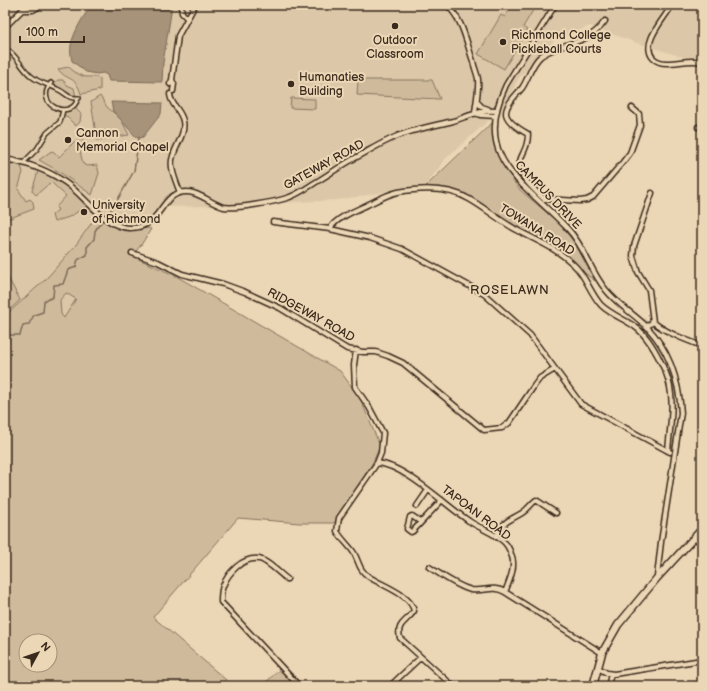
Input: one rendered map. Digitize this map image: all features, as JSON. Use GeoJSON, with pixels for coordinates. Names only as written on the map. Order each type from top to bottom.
{"type":"FeatureCollection","features":[{"type":"Feature","properties":{"kind":"main road"},"geometry":{"type":"LineString","coordinates":[[593,686],[602,653],[618,625],[657,578],[702,529]]}},
{"type":"Feature","properties":{"kind":"street"},"geometry":{"type":"LineString","coordinates":[[5,28],[27,5]]}},
{"type":"Feature","properties":{"kind":"street"},"geometry":{"type":"LineString","coordinates":[[22,10],[33,10],[42,5]]}},
{"type":"Feature","properties":{"kind":"street"},"geometry":{"type":"LineString","coordinates":[[181,5],[182,12],[187,18]]}},
{"type":"Feature","properties":{"kind":"street"},"geometry":{"type":"LineString","coordinates":[[5,159],[29,164],[54,175],[71,187],[100,213],[119,226],[128,228],[142,226],[153,219],[170,198],[180,193],[172,166],[172,159],[182,134],[183,121],[179,111],[171,100],[172,83],[178,36],[195,5]]}},
{"type":"Feature","properties":{"kind":"street"},"geometry":{"type":"LineString","coordinates":[[447,5],[456,14],[467,40],[478,78],[475,113]]}},
{"type":"Feature","properties":{"kind":"street","name":"CAMPUS DRIVE"},"geometry":{"type":"LineString","coordinates":[[555,5],[506,85],[498,104],[496,114],[496,139],[502,159],[511,173],[576,238],[596,276],[606,291],[616,302],[640,321]]}},
{"type":"Feature","properties":{"kind":"street"},"geometry":{"type":"LineString","coordinates":[[672,5],[651,38],[649,46],[650,54],[655,59],[663,63],[702,61]]}},
{"type":"Feature","properties":{"kind":"street"},"geometry":{"type":"LineString","coordinates":[[544,199],[522,174],[520,162],[527,147],[528,134],[510,120],[506,113],[507,108],[522,87],[539,58],[554,50],[585,40],[600,28],[605,21]]}},
{"type":"Feature","properties":{"kind":"street"},"geometry":{"type":"LineString","coordinates":[[5,48],[16,57],[31,77],[38,82],[50,84],[70,97],[78,98],[77,101],[72,107],[63,110],[54,107],[48,101],[47,94],[50,84]]}},
{"type":"Feature","properties":{"kind":"street","name":"GATEWAY ROAD"},"geometry":{"type":"LineString","coordinates":[[477,102],[482,107],[491,110],[496,114]]}},
{"type":"Feature","properties":{"kind":"street"},"geometry":{"type":"LineString","coordinates":[[537,200],[580,201],[590,199],[624,162],[630,153],[640,125],[639,114],[632,108]]}},
{"type":"Feature","properties":{"kind":"street"},"geometry":{"type":"LineString","coordinates":[[25,161],[37,148],[45,135],[60,122],[63,110]]}},
{"type":"Feature","properties":{"kind":"street","name":"GATEWAY ROAD"},"geometry":{"type":"LineString","coordinates":[[180,193],[194,192],[218,205],[231,207],[288,198],[356,158],[402,134],[482,111],[491,110]]}},
{"type":"Feature","properties":{"kind":"street","name":"GATEWAY ROAD"},"geometry":{"type":"LineString","coordinates":[[475,113],[480,115],[496,114]]}},
{"type":"Feature","properties":{"kind":"street","name":"TOWANA ROAD"},"geometry":{"type":"LineString","coordinates":[[330,229],[334,222],[373,202],[398,192],[425,189],[452,192],[461,195],[513,228],[559,253],[579,271],[602,306],[635,327],[649,342],[658,358],[670,387],[672,400],[668,451]]}},
{"type":"Feature","properties":{"kind":"street"},"geometry":{"type":"LineString","coordinates":[[652,193],[634,246],[633,256],[638,272],[649,290],[653,322],[658,326],[702,346]]}},
{"type":"Feature","properties":{"kind":"street"},"geometry":{"type":"LineString","coordinates":[[273,222],[330,229],[370,238],[402,249],[484,294],[530,335],[581,404],[674,454]]}},
{"type":"Feature","properties":{"kind":"street","name":"RIDGEWAY ROAD"},"geometry":{"type":"LineString","coordinates":[[132,253],[158,262],[182,274],[223,284],[245,292],[280,308],[347,349],[376,352],[388,356],[403,364],[484,430],[502,428],[509,423],[537,382],[555,368]]}},
{"type":"Feature","properties":{"kind":"street"},"geometry":{"type":"LineString","coordinates":[[635,327],[640,321],[663,350],[673,370],[680,397],[681,413],[657,578]]}},
{"type":"Feature","properties":{"kind":"street"},"geometry":{"type":"LineString","coordinates":[[646,327],[653,322]]}},
{"type":"Feature","properties":{"kind":"street"},"geometry":{"type":"LineString","coordinates":[[356,350],[354,365],[355,387],[369,407],[383,433],[381,453],[377,463],[339,518],[337,531],[354,554],[360,570],[368,577],[392,588],[406,599],[413,608],[414,611],[412,615],[401,624],[398,632],[400,638],[420,658],[453,686]]}},
{"type":"Feature","properties":{"kind":"street","name":"TAPOAN ROAD"},"geometry":{"type":"LineString","coordinates":[[377,463],[389,466],[428,490],[471,522],[496,536],[505,543],[512,556],[513,567],[505,592]]}},
{"type":"Feature","properties":{"kind":"street"},"geometry":{"type":"LineString","coordinates":[[417,506],[428,490]]}},
{"type":"Feature","properties":{"kind":"street"},"geometry":{"type":"LineString","coordinates":[[422,522],[442,500]]}},
{"type":"Feature","properties":{"kind":"street"},"geometry":{"type":"LineString","coordinates":[[496,536],[507,520],[522,512],[536,500],[556,513]]}},
{"type":"Feature","properties":{"kind":"street"},"geometry":{"type":"LineString","coordinates":[[693,538],[702,541]]}},
{"type":"Feature","properties":{"kind":"street"},"geometry":{"type":"LineString","coordinates":[[286,580],[265,562],[259,559],[251,560],[233,570],[222,587],[221,602],[299,686]]}},
{"type":"Feature","properties":{"kind":"street"},"geometry":{"type":"LineString","coordinates":[[429,567],[460,586],[473,590],[498,588],[602,653]]}},
{"type":"Feature","properties":{"kind":"street"},"geometry":{"type":"LineString","coordinates":[[390,686],[420,658]]}},
{"type":"Feature","properties":{"kind":"street"},"geometry":{"type":"LineString","coordinates":[[598,668],[610,674],[614,674],[702,660]]}},
{"type":"Feature","properties":{"kind":"street"},"geometry":{"type":"LineString","coordinates":[[608,686],[610,674]]}},
{"type":"Feature","properties":{"kind":"shaded area","name":"University of Richmond"},"geometry":{"type":"Polygon","coordinates":[[[5,5],[702,5],[702,63],[637,43],[590,26],[555,40],[519,78],[503,108],[446,158],[426,185],[338,200],[167,207],[148,228],[5,421],[5,5]]]}},
{"type":"Feature","properties":{"kind":"shaded area"},"geometry":{"type":"Polygon","coordinates":[[[93,5],[171,5],[163,63],[162,82],[109,81],[107,75],[103,73],[97,74],[86,72],[72,61],[72,40],[79,24],[93,5]]]}},
{"type":"Feature","properties":{"kind":"shaded area","name":"Richmond College Pickleball Courts"},"geometry":{"type":"Polygon","coordinates":[[[512,5],[531,5],[535,7],[523,27],[527,30],[504,69],[478,54],[501,15],[505,17],[512,5]]]}},
{"type":"Feature","properties":{"kind":"shaded area"},"geometry":{"type":"Polygon","coordinates":[[[69,67],[82,76],[100,79],[100,90],[81,94],[76,83],[61,73],[58,69],[69,67]]]}},
{"type":"Feature","properties":{"kind":"shaded area"},"geometry":{"type":"Polygon","coordinates":[[[58,80],[63,80],[67,85],[74,88],[76,97],[69,95],[51,85],[58,80]]]}},
{"type":"Feature","properties":{"kind":"shaded area"},"geometry":{"type":"Polygon","coordinates":[[[358,80],[432,80],[440,99],[357,95],[358,80]]]}},
{"type":"Feature","properties":{"kind":"shaded area"},"geometry":{"type":"Polygon","coordinates":[[[100,96],[107,107],[121,119],[129,135],[97,140],[91,102],[100,96]]]}},
{"type":"Feature","properties":{"kind":"shaded area"},"geometry":{"type":"Polygon","coordinates":[[[291,98],[315,99],[315,109],[290,108],[291,98]]]}},
{"type":"Feature","properties":{"kind":"shaded area"},"geometry":{"type":"Polygon","coordinates":[[[111,102],[162,103],[161,114],[143,137],[140,138],[136,137],[113,111],[111,102]]]}},
{"type":"Feature","properties":{"kind":"shaded area"},"geometry":{"type":"Polygon","coordinates":[[[74,107],[81,114],[80,122],[76,126],[64,114],[65,111],[74,107]]]}},
{"type":"Feature","properties":{"kind":"shaded area"},"geometry":{"type":"Polygon","coordinates":[[[494,121],[500,156],[514,182],[520,190],[559,223],[575,243],[595,281],[547,244],[460,193],[425,187],[494,121]]]}},
{"type":"Feature","properties":{"kind":"shaded area"},"geometry":{"type":"Polygon","coordinates":[[[80,136],[86,144],[80,151],[83,164],[87,166],[97,165],[99,173],[92,195],[39,160],[53,151],[59,157],[80,136]]]}},
{"type":"Feature","properties":{"kind":"shaded area"},"geometry":{"type":"Polygon","coordinates":[[[16,163],[21,166],[23,172],[18,189],[26,201],[30,199],[33,202],[34,209],[5,221],[5,164],[13,165],[16,163]]]}},
{"type":"Feature","properties":{"kind":"shaded area"},"geometry":{"type":"Polygon","coordinates":[[[38,171],[52,176],[66,184],[78,194],[87,206],[69,217],[54,222],[52,215],[58,210],[56,207],[66,196],[51,182],[36,195],[32,191],[38,171]]]}},
{"type":"Feature","properties":{"kind":"shaded area"},"geometry":{"type":"Polygon","coordinates":[[[98,214],[116,227],[127,230],[151,229],[132,256],[176,276],[340,371],[360,398],[380,446],[372,464],[334,523],[300,523],[238,518],[153,617],[233,686],[5,686],[5,316],[46,279],[75,246],[98,214]],[[66,293],[60,300],[61,314],[64,318],[76,299],[66,293]]]}},
{"type":"Feature","properties":{"kind":"shaded area"},"geometry":{"type":"Polygon","coordinates":[[[5,272],[20,300],[5,314],[5,272]]]}},
{"type":"Feature","properties":{"kind":"shaded area"},"geometry":{"type":"Polygon","coordinates":[[[280,669],[297,686],[262,686],[280,669]]]}},
{"type":"Feature","properties":{"kind":"waterway"},"geometry":{"type":"LineString","coordinates":[[5,346],[8,343],[9,335],[20,335],[23,325],[29,324],[34,315],[43,312],[44,301],[53,297],[54,285],[63,284],[68,270],[76,267],[77,261],[87,255],[87,247],[94,239],[95,231],[114,206],[134,171],[139,137]]}},
{"type":"Feature","properties":{"kind":"tunnel"},"geometry":{"type":"LineString","coordinates":[[170,84],[170,94]]}},
{"type":"Feature","properties":{"kind":"place","name":"Outdoor Classroom"},"geometry":{"type":"Point","coordinates":[395,26]}},
{"type":"Feature","properties":{"kind":"place","name":"Richmond College Pickleball Courts"},"geometry":{"type":"Point","coordinates":[503,42]}},
{"type":"Feature","properties":{"kind":"place","name":"Humanaties Building"},"geometry":{"type":"Point","coordinates":[291,84]}},
{"type":"Feature","properties":{"kind":"place","name":"Cannon Memorial Chapel"},"geometry":{"type":"Point","coordinates":[68,140]}},
{"type":"Feature","properties":{"kind":"place","name":"University of Richmond"},"geometry":{"type":"Point","coordinates":[84,212]}},
{"type":"Feature","properties":{"kind":"district","name":"ROSELAWN"},"geometry":{"type":"Point","coordinates":[510,290]}}]}
